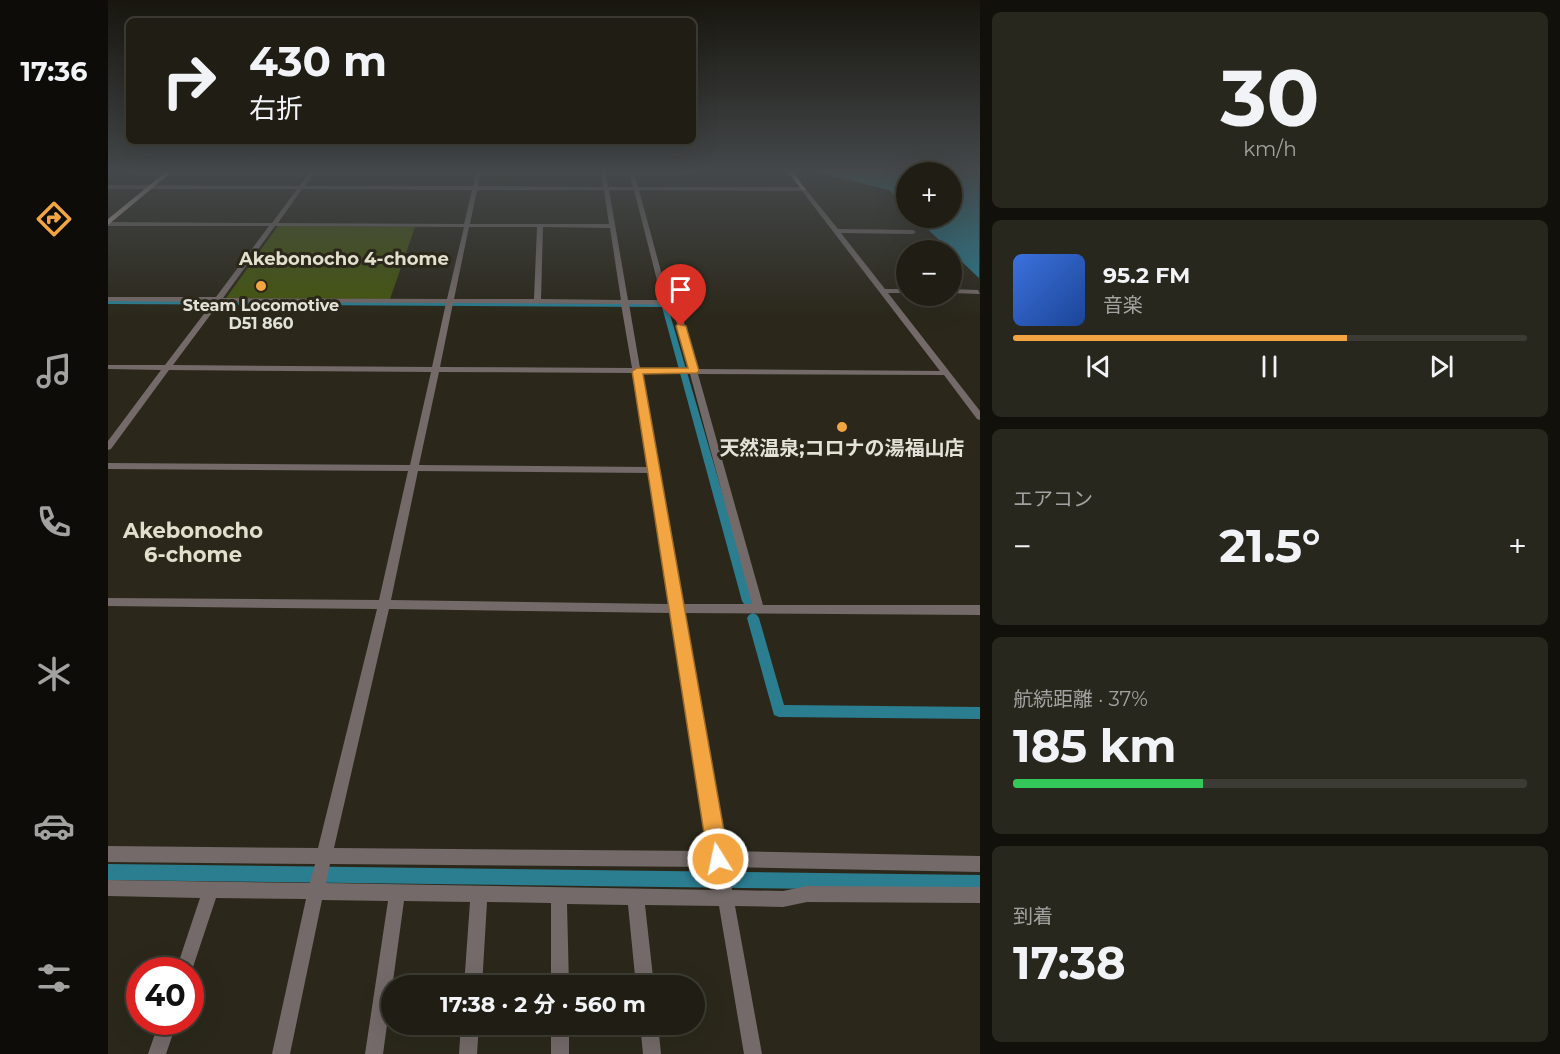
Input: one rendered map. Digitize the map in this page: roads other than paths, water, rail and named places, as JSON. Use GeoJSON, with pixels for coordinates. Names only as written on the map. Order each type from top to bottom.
{"type":"FeatureCollection","features":[{"type":"Feature","properties":{"kind":"street"},"geometry":{"type":"LineString","coordinates":[[108,447],[276,219]]}},
{"type":"Feature","properties":{"kind":"street"},"geometry":{"type":"LineString","coordinates":[[281,1054],[468,219]]}},
{"type":"Feature","properties":{"kind":"street"},"geometry":{"type":"LineString","coordinates":[[611,219],[675,608],[753,1054]]}},
{"type":"Feature","properties":{"kind":"street"},"geometry":{"type":"LineString","coordinates":[[644,219],[666,302]]}},
{"type":"Feature","properties":{"kind":"street"},"geometry":{"type":"LineString","coordinates":[[828,219],[980,417]]}},
{"type":"Feature","properties":{"kind":"street"},"geometry":{"type":"LineString","coordinates":[[108,224],[612,226]]}},
{"type":"Feature","properties":{"kind":"street"},"geometry":{"type":"LineString","coordinates":[[537,301],[540,226]]}},
{"type":"Feature","properties":{"kind":"street"},"geometry":{"type":"LineString","coordinates":[[837,231],[913,232]]}},
{"type":"Feature","properties":{"kind":"street"},"geometry":{"type":"LineString","coordinates":[[883,291],[896,291]]}},
{"type":"Feature","properties":{"kind":"street"},"geometry":{"type":"LineString","coordinates":[[962,291],[978,292]]}},
{"type":"Feature","properties":{"kind":"street"},"geometry":{"type":"LineString","coordinates":[[108,299],[216,302],[537,301],[624,304],[666,302],[675,304],[691,371],[759,610]]}},
{"type":"Feature","properties":{"kind":"street"},"geometry":{"type":"LineString","coordinates":[[108,367],[946,373]]}},
{"type":"Feature","properties":{"kind":"street"},"geometry":{"type":"LineString","coordinates":[[108,466],[654,470]]}},
{"type":"Feature","properties":{"kind":"street"},"geometry":{"type":"LineString","coordinates":[[108,602],[384,603],[759,610],[980,610]]}},
{"type":"Feature","properties":{"kind":"street"},"geometry":{"type":"LineString","coordinates":[[108,854],[323,860],[980,864]]}},
{"type":"Feature","properties":{"kind":"street"},"geometry":{"type":"LineString","coordinates":[[108,888],[317,887],[479,895],[636,898],[725,893],[783,898],[807,894],[980,895]]}},
{"type":"Feature","properties":{"kind":"street"},"geometry":{"type":"LineString","coordinates":[[188,957],[212,889]]}},
{"type":"Feature","properties":{"kind":"street"},"geometry":{"type":"LineString","coordinates":[[374,1054],[397,892]]}},
{"type":"Feature","properties":{"kind":"street"},"geometry":{"type":"LineString","coordinates":[[474,975],[479,895]]}},
{"type":"Feature","properties":{"kind":"street"},"geometry":{"type":"LineString","coordinates":[[559,896],[560,975]]}},
{"type":"Feature","properties":{"kind":"street"},"geometry":{"type":"LineString","coordinates":[[636,898],[644,975]]}},
{"type":"Feature","properties":{"kind":"street"},"geometry":{"type":"LineString","coordinates":[[157,1054],[164,1035]]}},
{"type":"Feature","properties":{"kind":"street"},"geometry":{"type":"LineString","coordinates":[[468,1054],[469,1035]]}},
{"type":"Feature","properties":{"kind":"street"},"geometry":{"type":"LineString","coordinates":[[560,1035],[560,1054]]}},
{"type":"Feature","properties":{"kind":"street"},"geometry":{"type":"LineString","coordinates":[[650,1035],[652,1054]]}},
{"type":"Feature","properties":{"kind":"water"},"geometry":{"type":"Polygon","coordinates":[[[962,219],[979,219],[979,278],[962,262],[962,240],[939,240],[926,228],[962,228],[962,219]]]}},
{"type":"Feature","properties":{"kind":"waterway"},"geometry":{"type":"LineString","coordinates":[[108,302],[665,305],[748,601]]}},
{"type":"Feature","properties":{"kind":"waterway"},"geometry":{"type":"LineString","coordinates":[[753,618],[779,711],[980,713]]}},
{"type":"Feature","properties":{"kind":"waterway"},"geometry":{"type":"LineString","coordinates":[[108,872],[980,883]]}},
{"type":"Feature","properties":{"kind":"place","name":"Steam Locomotive D51 860"},"geometry":{"type":"Point","coordinates":[261,286]}},
{"type":"Feature","properties":{"kind":"place","name":"天然温泉;コロナの湯福山店"},"geometry":{"type":"Point","coordinates":[842,427]}},
{"type":"Feature","properties":{"kind":"district","name":"Akebonocho 4-chome"},"geometry":{"type":"Point","coordinates":[344,259]}},
{"type":"Feature","properties":{"kind":"district","name":"Akebonocho 6-chome"},"geometry":{"type":"Point","coordinates":[193,542]}}]}
